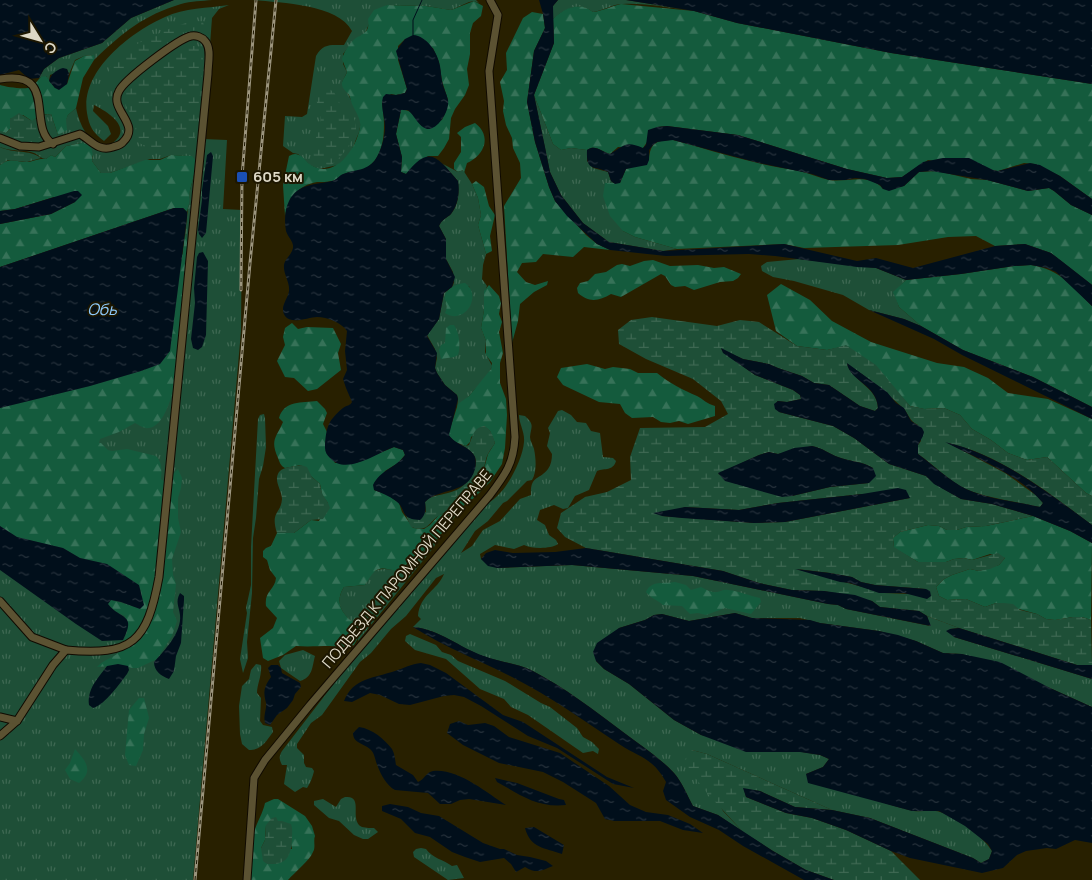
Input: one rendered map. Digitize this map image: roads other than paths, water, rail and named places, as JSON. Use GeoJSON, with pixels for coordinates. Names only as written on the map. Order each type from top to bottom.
{"type":"FeatureCollection","features":[{"type":"Feature","properties":{"kind":"street","name":"ПОДЪЕЗД К ПАРОМНОЙ ПЕРЕПРАВЕ"},"geometry":{"type":"LineString","coordinates":[[247,880],[254,778],[265,760],[490,495],[511,463],[515,437],[489,71],[498,15],[490,0]]}},
{"type":"Feature","properties":{"kind":"street"},"geometry":{"type":"LineString","coordinates":[[0,138],[20,146],[39,147],[80,134],[100,148],[108,149],[123,143],[129,133],[130,126],[118,106],[116,98],[119,90],[151,61],[183,39],[194,35],[206,41],[208,48],[208,74],[160,577],[148,623],[140,635],[124,646],[94,653],[66,650],[32,637],[0,601]]}},
{"type":"Feature","properties":{"kind":"street"},"geometry":{"type":"LineString","coordinates":[[0,79],[27,81],[33,86],[37,93],[43,130],[46,137],[53,144]]}},
{"type":"Feature","properties":{"kind":"street"},"geometry":{"type":"LineString","coordinates":[[0,736],[17,721],[53,665],[66,650]]}},
{"type":"Feature","properties":{"kind":"street"},"geometry":{"type":"LineString","coordinates":[[0,717],[17,721]]}},
{"type":"Feature","properties":{"kind":"water"},"geometry":{"type":"Polygon","coordinates":[[[0,0],[174,0],[131,18],[102,43],[59,58],[44,69],[39,78],[29,79],[19,70],[0,75],[0,0]]]}},
{"type":"Feature","properties":{"kind":"water"},"geometry":{"type":"Polygon","coordinates":[[[539,0],[558,0],[553,6],[554,43],[534,95],[550,172],[561,195],[583,223],[609,242],[663,251],[784,244],[857,261],[876,258],[913,268],[995,246],[1025,244],[1051,253],[1091,284],[1092,306],[1056,272],[1031,265],[906,280],[876,268],[775,256],[749,254],[666,256],[610,250],[597,244],[567,216],[555,201],[535,142],[527,102],[534,51],[545,28],[539,0]]]}},
{"type":"Feature","properties":{"kind":"water"},"geometry":{"type":"Polygon","coordinates":[[[626,0],[1092,0],[1092,84],[891,53],[737,23],[694,11],[626,0]]]}},
{"type":"Feature","properties":{"kind":"water"},"geometry":{"type":"Polygon","coordinates":[[[413,35],[423,38],[437,56],[448,104],[445,114],[439,123],[427,129],[408,110],[401,110],[396,134],[402,157],[401,172],[406,174],[421,159],[434,157],[458,181],[459,194],[457,203],[451,214],[439,226],[446,239],[446,259],[455,277],[452,287],[444,293],[439,319],[427,336],[437,353],[435,368],[437,373],[445,385],[457,395],[458,399],[449,435],[473,453],[476,463],[471,477],[466,483],[431,497],[425,502],[425,512],[420,520],[409,518],[396,501],[374,490],[373,485],[376,480],[405,455],[403,450],[394,447],[362,462],[344,465],[337,463],[327,455],[325,442],[331,420],[338,412],[352,402],[343,379],[347,370],[345,351],[347,331],[338,323],[325,318],[291,320],[283,313],[284,303],[289,291],[284,265],[293,248],[285,227],[289,201],[302,188],[333,181],[346,173],[368,167],[375,160],[381,148],[385,131],[383,97],[386,94],[396,95],[405,93],[407,89],[396,51],[405,39],[413,35]]]}},
{"type":"Feature","properties":{"kind":"water"},"geometry":{"type":"Polygon","coordinates":[[[63,68],[67,69],[69,74],[67,84],[59,90],[49,81],[54,73],[63,68]]]}},
{"type":"Feature","properties":{"kind":"water"},"geometry":{"type":"Polygon","coordinates":[[[667,126],[738,135],[847,169],[887,178],[902,177],[923,162],[943,158],[969,158],[998,171],[1030,163],[1040,165],[1060,176],[1092,199],[1092,215],[1071,205],[1049,188],[1028,191],[987,180],[931,171],[919,172],[904,186],[889,191],[865,179],[829,180],[812,174],[755,162],[673,140],[657,142],[653,145],[649,150],[647,165],[626,169],[620,183],[615,184],[611,181],[608,172],[589,165],[587,150],[590,148],[596,148],[610,154],[628,144],[643,148],[646,145],[648,130],[667,126]]]}},
{"type":"Feature","properties":{"kind":"water"},"geometry":{"type":"Polygon","coordinates":[[[211,152],[213,156],[206,233],[202,238],[198,230],[202,190],[207,155],[211,152]]]}},
{"type":"Feature","properties":{"kind":"water"},"geometry":{"type":"Polygon","coordinates":[[[78,191],[82,195],[75,202],[51,214],[0,224],[0,211],[15,209],[78,191]]]}},
{"type":"Feature","properties":{"kind":"water","name":"Обь"},"geometry":{"type":"Polygon","coordinates":[[[174,208],[183,208],[187,212],[187,217],[170,351],[160,364],[90,386],[0,408],[0,267],[174,208]]]}},
{"type":"Feature","properties":{"kind":"water"},"geometry":{"type":"Polygon","coordinates":[[[203,252],[208,261],[206,335],[202,347],[198,350],[193,348],[191,339],[197,257],[199,253],[203,252]]]}},
{"type":"Feature","properties":{"kind":"water"},"geometry":{"type":"Polygon","coordinates":[[[869,310],[904,319],[921,326],[963,350],[1033,377],[1092,407],[1092,419],[962,355],[934,339],[869,310]]]}},
{"type":"Feature","properties":{"kind":"water"},"geometry":{"type":"Polygon","coordinates":[[[721,348],[743,359],[769,364],[802,376],[814,383],[829,385],[860,406],[875,411],[878,408],[873,393],[853,374],[847,363],[887,392],[896,403],[904,408],[911,421],[922,428],[924,432],[918,445],[918,454],[948,477],[966,489],[983,495],[1040,507],[1043,503],[1010,475],[945,442],[965,448],[1004,465],[1041,488],[1092,525],[1092,543],[1070,531],[1033,516],[992,504],[961,499],[934,484],[926,476],[889,464],[854,438],[833,426],[779,412],[775,409],[774,404],[778,401],[787,402],[801,399],[800,395],[793,390],[755,375],[723,353],[721,348]]]}},
{"type":"Feature","properties":{"kind":"water"},"geometry":{"type":"Polygon","coordinates":[[[812,446],[842,459],[869,466],[873,468],[876,476],[869,483],[830,487],[782,497],[725,481],[718,473],[769,452],[778,454],[794,448],[812,446]]]}},
{"type":"Feature","properties":{"kind":"water"},"geometry":{"type":"Polygon","coordinates":[[[898,488],[906,490],[910,498],[785,522],[754,523],[682,518],[653,513],[685,507],[739,510],[778,503],[898,488]]]}},
{"type":"Feature","properties":{"kind":"water"},"geometry":{"type":"Polygon","coordinates":[[[0,526],[17,537],[63,548],[80,558],[107,564],[139,585],[144,605],[140,609],[111,600],[108,604],[128,621],[127,631],[123,640],[102,641],[0,570],[0,526]]]}},
{"type":"Feature","properties":{"kind":"water"},"geometry":{"type":"Polygon","coordinates":[[[586,548],[723,571],[759,583],[792,590],[824,591],[855,595],[872,601],[880,607],[919,611],[927,616],[931,626],[693,576],[572,565],[497,568],[488,566],[481,559],[486,553],[495,550],[513,553],[555,552],[586,548]]]}},
{"type":"Feature","properties":{"kind":"water"},"geometry":{"type":"Polygon","coordinates":[[[795,569],[852,577],[861,582],[875,585],[926,589],[930,591],[931,596],[927,599],[904,593],[879,593],[850,583],[795,569]]]}},
{"type":"Feature","properties":{"kind":"water"},"geometry":{"type":"Polygon","coordinates":[[[180,593],[184,596],[181,643],[176,656],[174,671],[169,679],[158,673],[154,662],[176,634],[180,621],[178,602],[180,593]]]}},
{"type":"Feature","properties":{"kind":"water"},"geometry":{"type":"Polygon","coordinates":[[[735,613],[752,618],[810,620],[898,635],[943,653],[962,654],[1000,662],[1092,707],[1092,843],[1075,840],[1056,849],[1047,848],[1026,851],[1017,855],[1003,868],[982,873],[910,858],[846,830],[812,818],[786,813],[746,797],[743,788],[760,791],[795,807],[832,810],[870,818],[973,858],[981,863],[989,859],[992,851],[988,844],[965,826],[939,811],[912,811],[808,783],[806,774],[823,767],[829,759],[820,755],[800,752],[746,752],[701,735],[674,720],[629,684],[604,669],[596,661],[593,652],[597,643],[619,628],[645,620],[654,615],[662,614],[689,621],[735,613]]]}},
{"type":"Feature","properties":{"kind":"water"},"geometry":{"type":"Polygon","coordinates":[[[413,627],[432,631],[475,653],[531,670],[555,684],[590,707],[662,762],[682,784],[693,806],[718,815],[806,870],[834,880],[804,880],[743,846],[719,830],[690,817],[666,800],[663,791],[666,782],[651,763],[526,684],[450,648],[413,627]]]}},
{"type":"Feature","properties":{"kind":"water"},"geometry":{"type":"Polygon","coordinates":[[[959,628],[1077,665],[1092,665],[1092,679],[954,637],[946,631],[959,628]]]}},
{"type":"Feature","properties":{"kind":"water"},"geometry":{"type":"Polygon","coordinates":[[[421,663],[446,673],[503,715],[523,722],[607,777],[634,788],[613,784],[557,748],[528,736],[464,697],[444,696],[410,705],[399,704],[380,695],[370,693],[352,702],[344,701],[353,688],[365,680],[421,663]]]}},
{"type":"Feature","properties":{"kind":"water"},"geometry":{"type":"Polygon","coordinates":[[[118,664],[128,666],[127,674],[102,703],[93,708],[89,705],[89,699],[94,684],[107,666],[118,664]]]}},
{"type":"Feature","properties":{"kind":"water"},"geometry":{"type":"Polygon","coordinates":[[[271,665],[278,665],[282,673],[300,683],[301,687],[287,708],[277,715],[270,725],[265,723],[266,705],[264,692],[271,677],[268,668],[271,665]]]}},
{"type":"Feature","properties":{"kind":"water"},"geometry":{"type":"Polygon","coordinates":[[[459,721],[468,725],[485,723],[494,726],[509,737],[560,753],[609,786],[630,805],[646,812],[668,815],[690,824],[703,833],[683,830],[660,821],[614,821],[605,819],[596,803],[563,782],[543,772],[499,763],[463,745],[447,733],[450,724],[459,721]]]}},
{"type":"Feature","properties":{"kind":"water"},"geometry":{"type":"Polygon","coordinates":[[[359,727],[369,730],[382,738],[392,749],[396,765],[413,775],[418,782],[433,771],[452,773],[472,782],[506,805],[469,799],[451,804],[440,804],[428,793],[395,790],[389,786],[383,777],[372,751],[353,736],[353,733],[359,727]]]}},
{"type":"Feature","properties":{"kind":"water"},"geometry":{"type":"Polygon","coordinates":[[[495,778],[517,783],[564,800],[566,805],[546,804],[530,800],[497,782],[495,778]]]}},
{"type":"Feature","properties":{"kind":"water"},"geometry":{"type":"Polygon","coordinates":[[[390,804],[439,816],[483,843],[517,855],[546,861],[553,866],[539,871],[533,871],[525,867],[516,872],[504,858],[480,862],[465,857],[452,852],[430,837],[415,833],[401,819],[382,811],[382,806],[390,804]]]}},
{"type":"Feature","properties":{"kind":"water"},"geometry":{"type":"Polygon","coordinates":[[[534,827],[564,845],[562,854],[539,846],[530,840],[525,828],[534,827]]]}},
{"type":"Feature","properties":{"kind":"waterway"},"geometry":{"type":"LineString","coordinates":[[413,35],[413,20],[422,0]]}},
{"type":"Feature","properties":{"kind":"railway"},"geometry":{"type":"LineString","coordinates":[[241,290],[242,177],[256,0]]}},
{"type":"Feature","properties":{"kind":"railway"},"geometry":{"type":"LineString","coordinates":[[195,880],[250,263],[276,0]]}},
{"type":"Feature","properties":{"kind":"place","name":"605 км"},"geometry":{"type":"Point","coordinates":[242,177]}}]}
